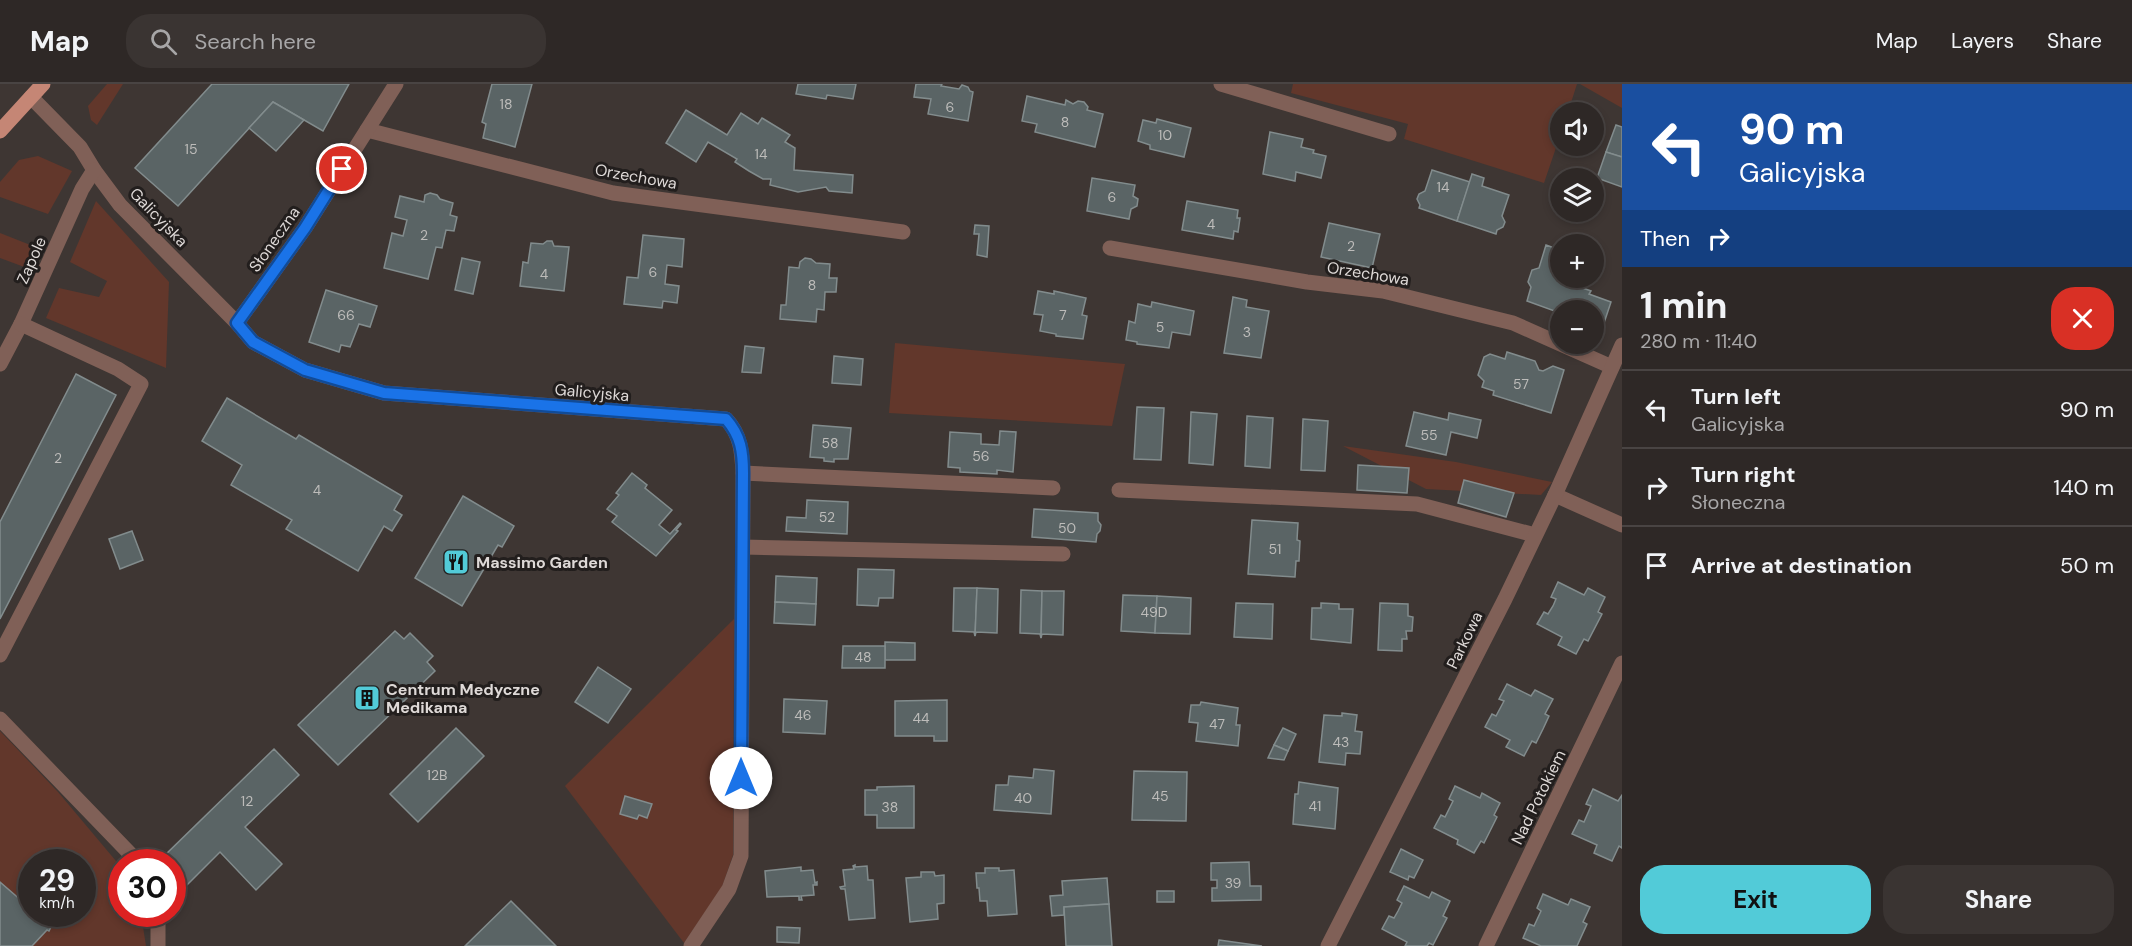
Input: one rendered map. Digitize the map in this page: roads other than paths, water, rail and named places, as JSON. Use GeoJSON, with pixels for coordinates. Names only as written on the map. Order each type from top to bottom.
{"type":"FeatureCollection","features":[{"type":"Feature","properties":{"kind":"main road"},"geometry":{"type":"LineString","coordinates":[[0,131],[43,84]]}},
{"type":"Feature","properties":{"kind":"street","name":"Słoneczna"},"geometry":{"type":"LineString","coordinates":[[237,323],[305,228],[396,84]]}},
{"type":"Feature","properties":{"kind":"street"},"geometry":{"type":"LineString","coordinates":[[1221,84],[1389,134]]}},
{"type":"Feature","properties":{"kind":"street","name":"Galicyjska"},"geometry":{"type":"LineString","coordinates":[[31,97],[80,147],[120,205],[253,342],[305,370],[384,393],[726,419],[736,430],[743,456],[741,856],[729,889],[691,946]]}},
{"type":"Feature","properties":{"kind":"street","name":"Orzechowa"},"geometry":{"type":"LineString","coordinates":[[367,130],[613,193],[903,232]]}},
{"type":"Feature","properties":{"kind":"street","name":"Zapole"},"geometry":{"type":"LineString","coordinates":[[0,364],[21,324],[82,189],[94,170]]}},
{"type":"Feature","properties":{"kind":"street","name":"Orzechowa"},"geometry":{"type":"LineString","coordinates":[[1110,248],[1308,282],[1383,291],[1513,323],[1612,367]]}},
{"type":"Feature","properties":{"kind":"street"},"geometry":{"type":"LineString","coordinates":[[0,655],[141,384],[118,369],[21,324]]}},
{"type":"Feature","properties":{"kind":"street","name":"Parkowa"},"geometry":{"type":"LineString","coordinates":[[1328,946],[1461,687],[1555,495],[1622,345]]}},
{"type":"Feature","properties":{"kind":"street"},"geometry":{"type":"LineString","coordinates":[[743,473],[1053,488]]}},
{"type":"Feature","properties":{"kind":"street"},"geometry":{"type":"LineString","coordinates":[[1119,490],[1417,504],[1535,535]]}},
{"type":"Feature","properties":{"kind":"street"},"geometry":{"type":"LineString","coordinates":[[1555,495],[1622,525]]}},
{"type":"Feature","properties":{"kind":"street"},"geometry":{"type":"LineString","coordinates":[[743,547],[1063,554]]}},
{"type":"Feature","properties":{"kind":"street","name":"Nad Potokiem"},"geometry":{"type":"LineString","coordinates":[[1486,946],[1622,663]]}},
{"type":"Feature","properties":{"kind":"street"},"geometry":{"type":"LineString","coordinates":[[0,719],[125,849]]}},
{"type":"Feature","properties":{"kind":"street"},"geometry":{"type":"LineString","coordinates":[[158,927],[158,946]]}},
{"type":"Feature","properties":{"kind":"place","name":"Massimo Garden"},"geometry":{"type":"Point","coordinates":[456,562]}},
{"type":"Feature","properties":{"kind":"place","name":"Centrum Medyczne Medikama"},"geometry":{"type":"Point","coordinates":[367,698]}}]}
